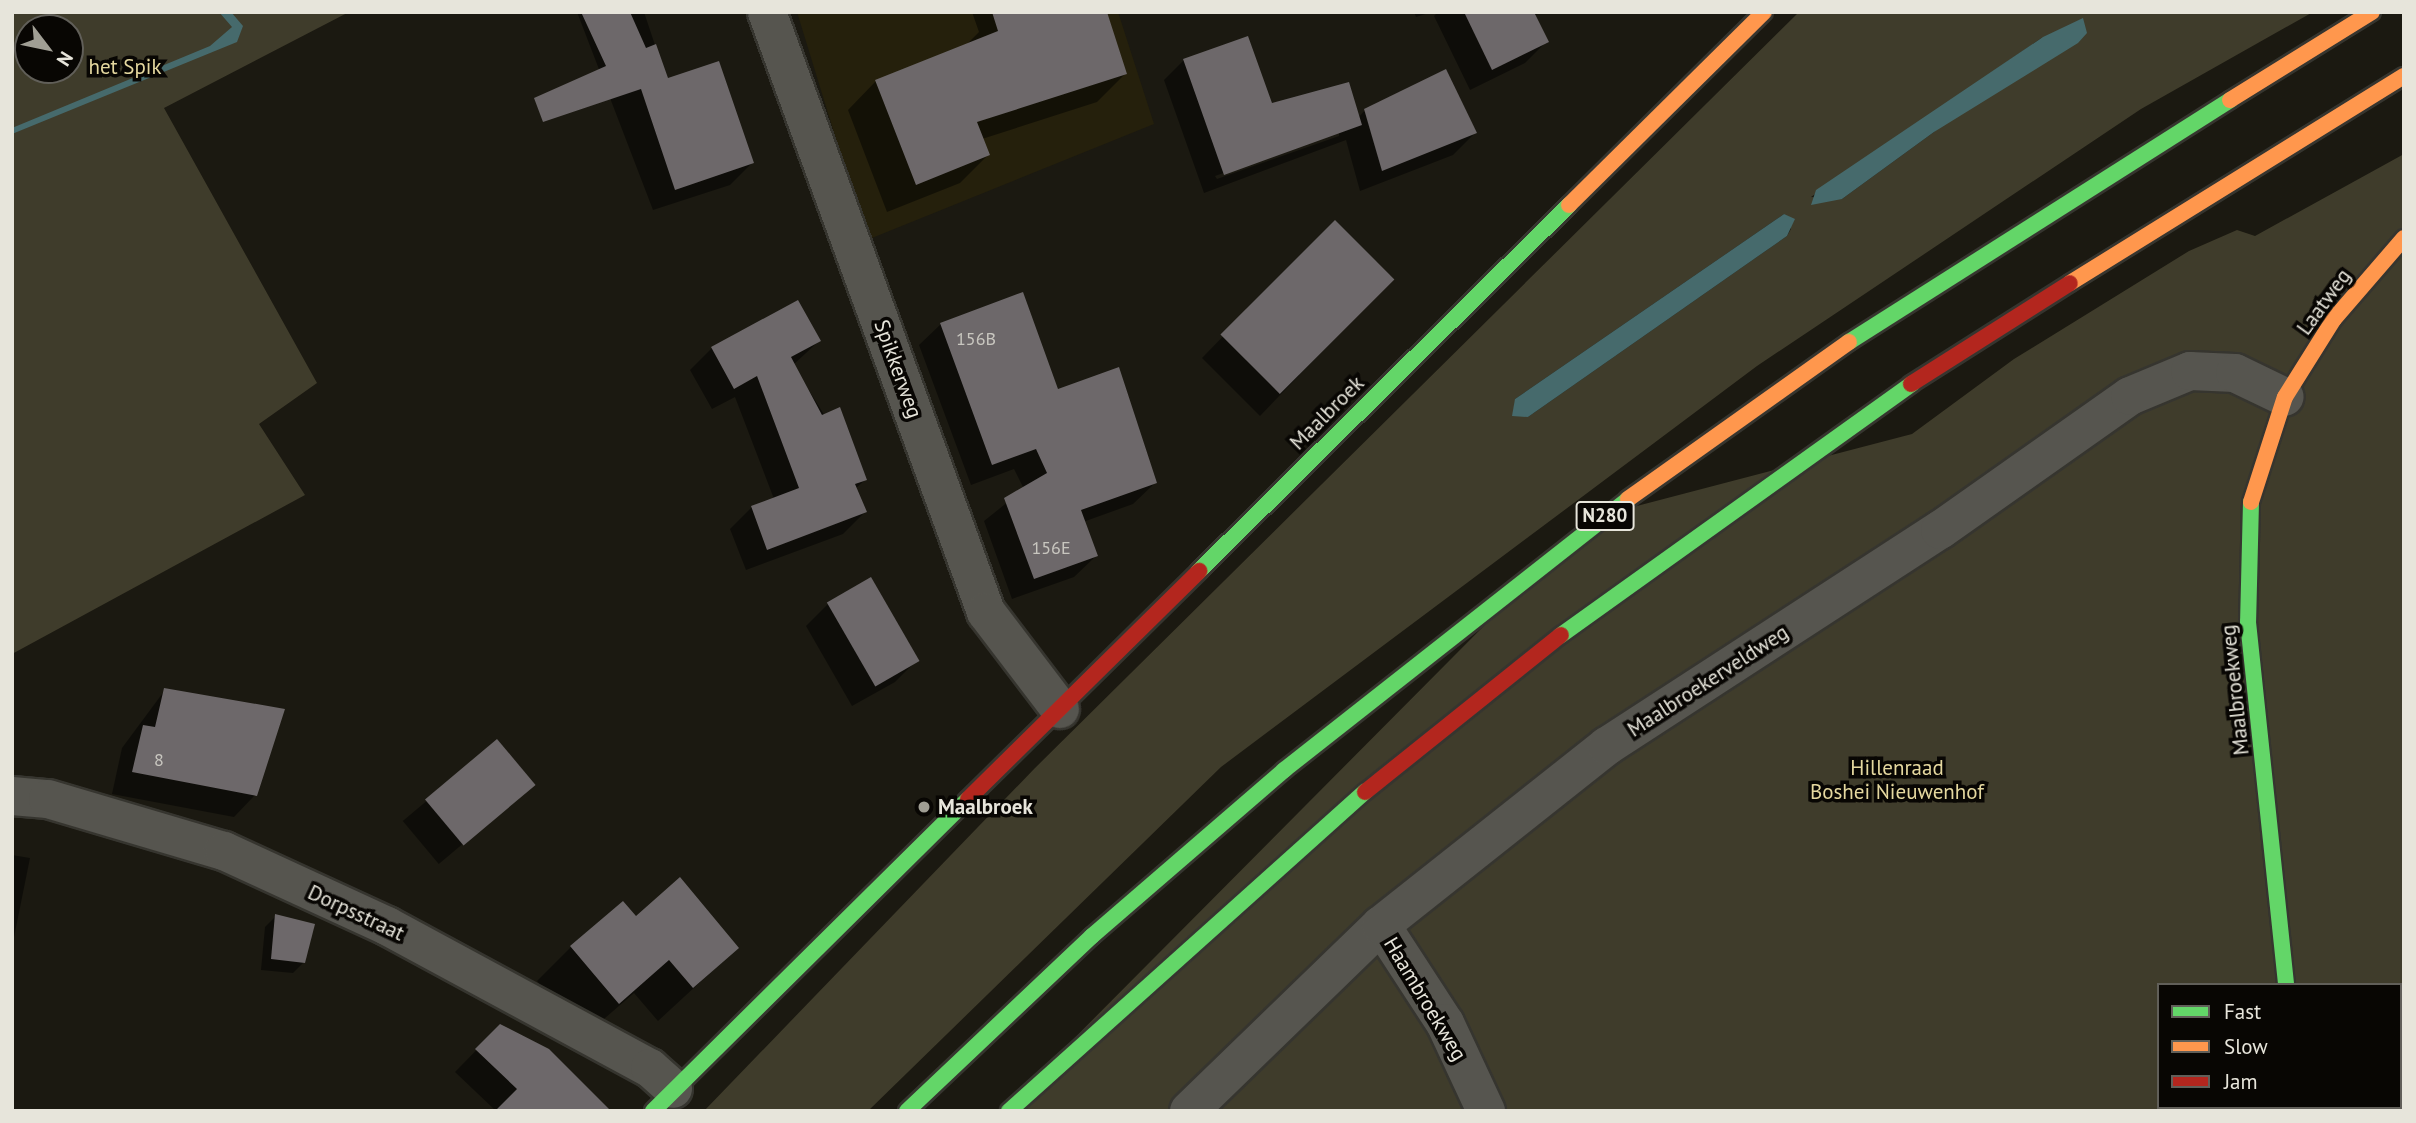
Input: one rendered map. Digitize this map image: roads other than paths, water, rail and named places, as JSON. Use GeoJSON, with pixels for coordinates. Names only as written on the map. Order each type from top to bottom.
{"type":"FeatureCollection","features":[{"type":"Feature","properties":{"kind":"main road","name":"Maalbroek"},"geometry":{"type":"LineString","coordinates":[[663,1100],[1764,12]]}},
{"type":"Feature","properties":{"kind":"main road","name":"N280"},"geometry":{"type":"LineString","coordinates":[[907,1111],[1223,823],[1542,563],[1734,420],[1937,283],[2372,12]]}},
{"type":"Feature","properties":{"kind":"main road"},"geometry":{"type":"LineString","coordinates":[[1009,1111],[1343,810],[1574,624],[1948,358],[2404,76]]}},
{"type":"Feature","properties":{"kind":"main road","name":"Laatweg"},"geometry":{"type":"LineString","coordinates":[[2285,397],[2334,319],[2404,238]]}},
{"type":"Feature","properties":{"kind":"main road","name":"Maalbroekweg"},"geometry":{"type":"LineString","coordinates":[[2285,397],[2249,509],[2248,622],[2286,983]]}},
{"type":"Feature","properties":{"kind":"street","name":"Spikkerweg"},"geometry":{"type":"LineString","coordinates":[[767,12],[986,612],[1060,709]]}},
{"type":"Feature","properties":{"kind":"street","name":"Maalbroekerveldweg"},"geometry":{"type":"LineString","coordinates":[[1189,1111],[1381,925],[1607,746],[1940,530],[2130,396],[2190,371],[2235,373],[2285,397]]}},
{"type":"Feature","properties":{"kind":"street","name":"Dorpsstraat"},"geometry":{"type":"LineString","coordinates":[[12,796],[48,799],[224,851],[387,926],[650,1068],[663,1100]]}},
{"type":"Feature","properties":{"kind":"street","name":"Haambroekweg"},"geometry":{"type":"LineString","coordinates":[[1381,925],[1445,1023],[1486,1111]]}},
{"type":"Feature","properties":{"kind":"water"},"geometry":{"type":"Polygon","coordinates":[[[219,12],[231,12],[243,26],[237,42],[12,134],[12,128],[210,46],[232,27],[219,12]]]}},
{"type":"Feature","properties":{"kind":"water"},"geometry":{"type":"Polygon","coordinates":[[[2083,18],[2087,33],[2078,43],[1934,132],[1842,199],[1811,205],[1816,190],[2043,37],[2083,18]]]}},
{"type":"Feature","properties":{"kind":"water"},"geometry":{"type":"Polygon","coordinates":[[[1784,214],[1795,219],[1787,236],[1528,417],[1512,416],[1515,399],[1784,214]]]}},
{"type":"Feature","properties":{"kind":"place","name":"Maalbroek"},"geometry":{"type":"Point","coordinates":[924,807]}},
{"type":"Feature","properties":{"kind":"park label","name":"het Spik"},"geometry":{"type":"Point","coordinates":[125,67]}},
{"type":"Feature","properties":{"kind":"park label","name":"Hillenraad Boshei Nieuwenhof"},"geometry":{"type":"Point","coordinates":[1897,780]}}]}
